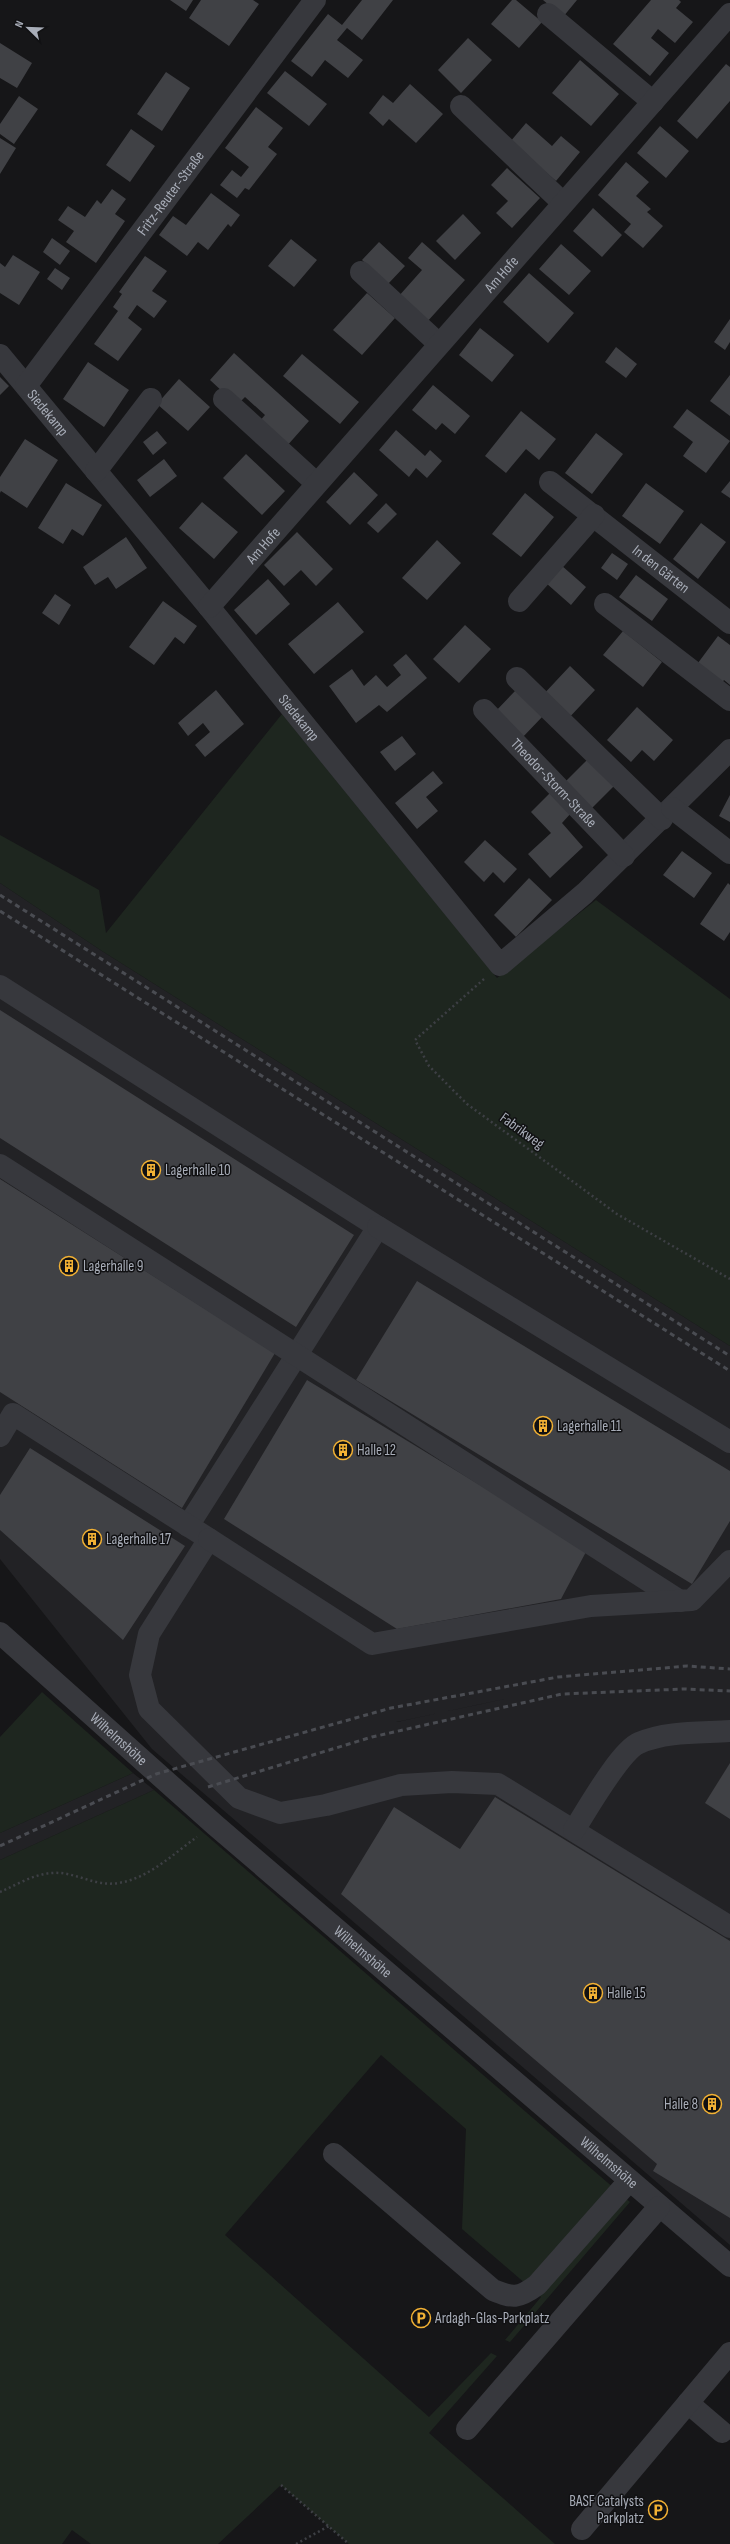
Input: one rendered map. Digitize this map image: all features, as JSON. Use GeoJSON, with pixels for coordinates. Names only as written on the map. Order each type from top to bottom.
{"type":"FeatureCollection","features":[{"type":"Feature","properties":{"kind":"street","name":"Fritz-Reuter-Straße"},"geometry":{"type":"LineString","coordinates":[[26,386],[316,0]]}},
{"type":"Feature","properties":{"kind":"street"},"geometry":{"type":"LineString","coordinates":[[548,14],[653,102]]}},
{"type":"Feature","properties":{"kind":"street","name":"Am Hofe"},"geometry":{"type":"LineString","coordinates":[[209,607],[316,483],[730,14]]}},
{"type":"Feature","properties":{"kind":"street"},"geometry":{"type":"LineString","coordinates":[[461,106],[563,203]]}},
{"type":"Feature","properties":{"kind":"street"},"geometry":{"type":"LineString","coordinates":[[361,272],[439,344]]}},
{"type":"Feature","properties":{"kind":"street","name":"Siedekamp"},"geometry":{"type":"LineString","coordinates":[[0,355],[209,607],[500,965]]}},
{"type":"Feature","properties":{"kind":"street"},"geometry":{"type":"LineString","coordinates":[[96,471],[151,399]]}},
{"type":"Feature","properties":{"kind":"street"},"geometry":{"type":"LineString","coordinates":[[224,399],[316,483]]}},
{"type":"Feature","properties":{"kind":"street","name":"In den Gärten"},"geometry":{"type":"LineString","coordinates":[[550,482],[730,623]]}},
{"type":"Feature","properties":{"kind":"street"},"geometry":{"type":"LineString","coordinates":[[519,601],[594,515]]}},
{"type":"Feature","properties":{"kind":"street"},"geometry":{"type":"LineString","coordinates":[[605,604],[730,700]]}},
{"type":"Feature","properties":{"kind":"street"},"geometry":{"type":"LineString","coordinates":[[517,678],[667,813],[730,853]]}},
{"type":"Feature","properties":{"kind":"street","name":"Theodor-Storm-Straße"},"geometry":{"type":"LineString","coordinates":[[484,710],[624,856]]}},
{"type":"Feature","properties":{"kind":"street"},"geometry":{"type":"LineString","coordinates":[[500,965],[585,893],[730,750]]}},
{"type":"Feature","properties":{"kind":"street"},"geometry":{"type":"LineString","coordinates":[[0,986],[378,1227],[730,1442]]}},
{"type":"Feature","properties":{"kind":"street"},"geometry":{"type":"LineString","coordinates":[[0,1165],[680,1600]]}},
{"type":"Feature","properties":{"kind":"street"},"geometry":{"type":"LineString","coordinates":[[188,1526],[378,1227]]}},
{"type":"Feature","properties":{"kind":"street"},"geometry":{"type":"LineString","coordinates":[[0,1436],[7,1410],[372,1644],[591,1606],[692,1600],[730,1561]]}},
{"type":"Feature","properties":{"kind":"street"},"geometry":{"type":"LineString","coordinates":[[209,1539],[149,1634],[140,1675],[149,1709],[239,1798],[280,1813],[326,1805],[401,1785],[452,1782],[498,1784],[730,1927]]}},
{"type":"Feature","properties":{"kind":"street","name":"Wilhelmshöhe"},"geometry":{"type":"LineString","coordinates":[[0,1633],[214,1825],[659,2207],[730,2266]]}},
{"type":"Feature","properties":{"kind":"street"},"geometry":{"type":"LineString","coordinates":[[574,1830],[624,1756],[638,1743],[659,1737],[730,1731]]}},
{"type":"Feature","properties":{"kind":"street"},"geometry":{"type":"LineString","coordinates":[[334,2154],[492,2290],[509,2297],[522,2296],[537,2285],[629,2181]]}},
{"type":"Feature","properties":{"kind":"street"},"geometry":{"type":"LineString","coordinates":[[467,2429],[659,2207]]}},
{"type":"Feature","properties":{"kind":"street"},"geometry":{"type":"LineString","coordinates":[[582,2529],[730,2353]]}},
{"type":"Feature","properties":{"kind":"street"},"geometry":{"type":"LineString","coordinates":[[688,2403],[722,2432]]}},
{"type":"Feature","properties":{"kind":"path","name":"Fabrikweg"},"geometry":{"type":"LineString","coordinates":[[500,965],[415,1040],[429,1066],[466,1104],[617,1214],[730,1279]]}},
{"type":"Feature","properties":{"kind":"path"},"geometry":{"type":"LineString","coordinates":[[0,1892],[32,1878],[52,1873],[73,1876],[96,1884],[118,1884],[140,1877],[214,1825]]}},
{"type":"Feature","properties":{"kind":"path"},"geometry":{"type":"LineString","coordinates":[[281,2485],[349,2544]]}},
{"type":"Feature","properties":{"kind":"path"},"geometry":{"type":"LineString","coordinates":[[296,2544],[328,2526]]}},
{"type":"Feature","properties":{"kind":"shaded area"},"geometry":{"type":"Polygon","coordinates":[[[282,714],[497,978],[596,900],[730,999],[730,1346],[102,951],[0,883],[0,835],[99,890],[106,933],[282,714]]]}},
{"type":"Feature","properties":{"kind":"shaded area"},"geometry":{"type":"Polygon","coordinates":[[[0,883],[102,951],[730,1346],[730,2245],[152,1749],[0,1559],[0,883]]]}},
{"type":"Feature","properties":{"kind":"shaded area"},"geometry":{"type":"Polygon","coordinates":[[[42,1692],[133,1773],[0,1833],[0,1737],[42,1692]]]}},
{"type":"Feature","properties":{"kind":"shaded area"},"geometry":{"type":"Polygon","coordinates":[[[133,1773],[154,1790],[0,1860],[0,1833],[133,1773]]]}},
{"type":"Feature","properties":{"kind":"shaded area"},"geometry":{"type":"Polygon","coordinates":[[[154,1790],[630,2202],[510,2342],[505,2340],[541,2297],[462,2229],[466,2129],[381,2055],[225,2235],[429,2417],[491,2353],[497,2356],[429,2433],[555,2544],[349,2544],[281,2485],[218,2544],[91,2544],[72,2530],[62,2544],[0,2544],[0,1860],[154,1790]]]}},
{"type":"Feature","properties":{"kind":"building"},"geometry":{"type":"Polygon","coordinates":[[[170,0],[193,0],[186,11],[170,0]]]}},
{"type":"Feature","properties":{"kind":"building"},"geometry":{"type":"Polygon","coordinates":[[[201,0],[253,0],[259,4],[229,46],[189,18],[201,0]]]}},
{"type":"Feature","properties":{"kind":"building"},"geometry":{"type":"Polygon","coordinates":[[[362,0],[393,0],[362,40],[347,28],[337,40],[363,60],[348,78],[325,60],[312,77],[291,61],[328,14],[342,25],[362,0]]]}},
{"type":"Feature","properties":{"kind":"building"},"geometry":{"type":"Polygon","coordinates":[[[512,0],[516,0],[542,22],[519,48],[491,24],[512,0]]]}},
{"type":"Feature","properties":{"kind":"building"},"geometry":{"type":"Polygon","coordinates":[[[543,0],[577,0],[563,17],[543,0]]]}},
{"type":"Feature","properties":{"kind":"building"},"geometry":{"type":"Polygon","coordinates":[[[651,0],[679,0],[681,2],[676,8],[693,22],[675,43],[658,29],[651,38],[669,53],[650,76],[613,44],[651,0]]]}},
{"type":"Feature","properties":{"kind":"building"},"geometry":{"type":"Polygon","coordinates":[[[468,38],[492,60],[461,93],[438,70],[468,38]]]}},
{"type":"Feature","properties":{"kind":"building"},"geometry":{"type":"Polygon","coordinates":[[[0,43],[32,63],[17,88],[0,78],[0,43]]]}},
{"type":"Feature","properties":{"kind":"building"},"geometry":{"type":"Polygon","coordinates":[[[580,60],[619,94],[591,126],[552,93],[580,60]]]}},
{"type":"Feature","properties":{"kind":"building"},"geometry":{"type":"Polygon","coordinates":[[[726,64],[730,67],[730,101],[697,139],[677,121],[726,64]]]}},
{"type":"Feature","properties":{"kind":"building"},"geometry":{"type":"Polygon","coordinates":[[[285,71],[327,104],[309,126],[267,93],[285,71]]]}},
{"type":"Feature","properties":{"kind":"building"},"geometry":{"type":"Polygon","coordinates":[[[166,72],[190,88],[162,131],[137,114],[166,72]]]}},
{"type":"Feature","properties":{"kind":"building"},"geometry":{"type":"Polygon","coordinates":[[[410,84],[443,114],[416,143],[389,119],[383,126],[369,113],[383,95],[393,103],[410,84]]]}},
{"type":"Feature","properties":{"kind":"building"},"geometry":{"type":"Polygon","coordinates":[[[19,96],[38,109],[14,144],[0,134],[0,124],[19,96]]]}},
{"type":"Feature","properties":{"kind":"building"},"geometry":{"type":"Polygon","coordinates":[[[256,107],[283,128],[268,147],[277,154],[249,190],[245,188],[237,198],[220,185],[232,170],[241,177],[249,167],[225,148],[256,107]]]}},
{"type":"Feature","properties":{"kind":"building"},"geometry":{"type":"Polygon","coordinates":[[[526,123],[552,146],[561,136],[580,152],[556,181],[510,142],[526,123]]]}},
{"type":"Feature","properties":{"kind":"building"},"geometry":{"type":"Polygon","coordinates":[[[660,126],[689,151],[666,178],[637,153],[660,126]]]}},
{"type":"Feature","properties":{"kind":"building"},"geometry":{"type":"Polygon","coordinates":[[[131,129],[155,146],[130,182],[106,165],[131,129]]]}},
{"type":"Feature","properties":{"kind":"building"},"geometry":{"type":"Polygon","coordinates":[[[0,138],[16,148],[0,174],[0,138]]]}},
{"type":"Feature","properties":{"kind":"building"},"geometry":{"type":"Polygon","coordinates":[[[626,162],[649,182],[636,196],[651,209],[647,212],[663,226],[643,248],[624,232],[631,224],[598,195],[626,162]]]}},
{"type":"Feature","properties":{"kind":"building"},"geometry":{"type":"Polygon","coordinates":[[[507,168],[540,198],[512,228],[496,213],[508,201],[491,185],[507,168]]]}},
{"type":"Feature","properties":{"kind":"building"},"geometry":{"type":"Polygon","coordinates":[[[112,189],[126,199],[115,214],[125,221],[96,263],[66,242],[74,231],[58,220],[68,206],[85,217],[97,200],[101,204],[112,189]]]}},
{"type":"Feature","properties":{"kind":"building"},"geometry":{"type":"Polygon","coordinates":[[[211,193],[240,215],[231,227],[228,224],[208,250],[198,242],[187,256],[159,235],[173,216],[186,225],[211,193]]]}},
{"type":"Feature","properties":{"kind":"building"},"geometry":{"type":"Polygon","coordinates":[[[593,208],[622,235],[602,257],[573,231],[593,208]]]}},
{"type":"Feature","properties":{"kind":"building"},"geometry":{"type":"Polygon","coordinates":[[[463,214],[481,233],[455,260],[436,241],[463,214]]]}},
{"type":"Feature","properties":{"kind":"building"},"geometry":{"type":"Polygon","coordinates":[[[52,238],[70,251],[60,265],[43,252],[52,238]]]}},
{"type":"Feature","properties":{"kind":"building"},"geometry":{"type":"Polygon","coordinates":[[[291,239],[317,260],[294,287],[268,266],[291,239]]]}},
{"type":"Feature","properties":{"kind":"building"},"geometry":{"type":"Polygon","coordinates":[[[379,242],[405,266],[388,284],[362,260],[379,242]]]}},
{"type":"Feature","properties":{"kind":"building"},"geometry":{"type":"Polygon","coordinates":[[[422,242],[465,280],[426,323],[398,297],[422,270],[408,258],[422,242]]]}},
{"type":"Feature","properties":{"kind":"building"},"geometry":{"type":"Polygon","coordinates":[[[561,244],[591,271],[569,295],[539,269],[561,244]]]}},
{"type":"Feature","properties":{"kind":"building"},"geometry":{"type":"Polygon","coordinates":[[[13,255],[40,272],[19,305],[0,293],[0,263],[5,267],[13,255]]]}},
{"type":"Feature","properties":{"kind":"building"},"geometry":{"type":"Polygon","coordinates":[[[145,256],[167,271],[152,291],[167,301],[154,318],[137,305],[128,318],[142,329],[118,361],[94,344],[118,311],[113,307],[122,294],[119,292],[145,256]]]}},
{"type":"Feature","properties":{"kind":"building"},"geometry":{"type":"Polygon","coordinates":[[[55,268],[70,278],[62,290],[47,279],[55,268]]]}},
{"type":"Feature","properties":{"kind":"building"},"geometry":{"type":"Polygon","coordinates":[[[529,273],[574,313],[548,343],[503,302],[529,273]]]}},
{"type":"Feature","properties":{"kind":"building"},"geometry":{"type":"Polygon","coordinates":[[[367,293],[395,318],[362,355],[333,330],[367,293]]]}},
{"type":"Feature","properties":{"kind":"building"},"geometry":{"type":"Polygon","coordinates":[[[730,319],[730,342],[725,350],[714,342],[730,319]]]}},
{"type":"Feature","properties":{"kind":"building"},"geometry":{"type":"Polygon","coordinates":[[[480,328],[514,355],[492,382],[459,355],[480,328]]]}},
{"type":"Feature","properties":{"kind":"building"},"geometry":{"type":"Polygon","coordinates":[[[616,347],[637,364],[626,378],[605,362],[616,347]]]}},
{"type":"Feature","properties":{"kind":"building"},"geometry":{"type":"Polygon","coordinates":[[[234,353],[309,421],[286,447],[258,423],[265,415],[245,397],[237,405],[210,380],[234,353]]]}},
{"type":"Feature","properties":{"kind":"building"},"geometry":{"type":"Polygon","coordinates":[[[302,354],[359,402],[340,424],[283,376],[302,354]]]}},
{"type":"Feature","properties":{"kind":"building"},"geometry":{"type":"Polygon","coordinates":[[[88,362],[129,390],[104,427],[63,399],[88,362]]]}},
{"type":"Feature","properties":{"kind":"building"},"geometry":{"type":"Polygon","coordinates":[[[730,375],[730,416],[710,401],[730,375]]]}},
{"type":"Feature","properties":{"kind":"building"},"geometry":{"type":"Polygon","coordinates":[[[0,377],[9,386],[0,395],[0,377]]]}},
{"type":"Feature","properties":{"kind":"building"},"geometry":{"type":"Polygon","coordinates":[[[179,379],[210,407],[188,431],[157,404],[179,379]]]}},
{"type":"Feature","properties":{"kind":"building"},"geometry":{"type":"Polygon","coordinates":[[[433,385],[470,416],[455,434],[442,423],[436,430],[412,410],[433,385]]]}},
{"type":"Feature","properties":{"kind":"building"},"geometry":{"type":"Polygon","coordinates":[[[687,409],[730,441],[706,473],[683,456],[693,442],[673,427],[687,409]]]}},
{"type":"Feature","properties":{"kind":"building"},"geometry":{"type":"Polygon","coordinates":[[[521,411],[556,439],[539,460],[526,449],[506,473],[485,456],[521,411]]]}},
{"type":"Feature","properties":{"kind":"building"},"geometry":{"type":"Polygon","coordinates":[[[396,430],[425,456],[430,450],[442,461],[427,478],[416,468],[409,477],[379,450],[396,430]]]}},
{"type":"Feature","properties":{"kind":"building"},"geometry":{"type":"Polygon","coordinates":[[[157,431],[167,443],[153,455],[143,442],[157,431]]]}},
{"type":"Feature","properties":{"kind":"building"},"geometry":{"type":"Polygon","coordinates":[[[596,433],[623,454],[592,494],[565,473],[596,433]]]}},
{"type":"Feature","properties":{"kind":"building"},"geometry":{"type":"Polygon","coordinates":[[[25,439],[58,460],[27,508],[1,491],[0,493],[0,477],[25,439]]]}},
{"type":"Feature","properties":{"kind":"building"},"geometry":{"type":"Polygon","coordinates":[[[246,454],[285,491],[262,515],[223,478],[246,454]]]}},
{"type":"Feature","properties":{"kind":"building"},"geometry":{"type":"Polygon","coordinates":[[[164,459],[177,476],[150,497],[137,480],[164,459]]]}},
{"type":"Feature","properties":{"kind":"building"},"geometry":{"type":"Polygon","coordinates":[[[354,472],[378,495],[350,525],[326,502],[354,472]]]}},
{"type":"Feature","properties":{"kind":"building"},"geometry":{"type":"Polygon","coordinates":[[[730,481],[730,498],[721,492],[730,481]]]}},
{"type":"Feature","properties":{"kind":"building"},"geometry":{"type":"Polygon","coordinates":[[[66,483],[102,505],[83,536],[72,529],[63,544],[38,528],[66,483]]]}},
{"type":"Feature","properties":{"kind":"building"},"geometry":{"type":"Polygon","coordinates":[[[646,483],[684,511],[660,544],[622,516],[646,483]]]}},
{"type":"Feature","properties":{"kind":"building"},"geometry":{"type":"Polygon","coordinates":[[[525,493],[554,517],[521,557],[492,534],[525,493]]]}},
{"type":"Feature","properties":{"kind":"building"},"geometry":{"type":"Polygon","coordinates":[[[202,502],[238,532],[214,559],[179,528],[202,502]]]}},
{"type":"Feature","properties":{"kind":"building"},"geometry":{"type":"Polygon","coordinates":[[[386,503],[397,514],[378,533],[367,523],[386,503]]]}},
{"type":"Feature","properties":{"kind":"building"},"geometry":{"type":"Polygon","coordinates":[[[701,523],[726,542],[698,579],[673,559],[701,523]]]}},
{"type":"Feature","properties":{"kind":"building"},"geometry":{"type":"Polygon","coordinates":[[[297,532],[333,569],[316,586],[301,570],[284,586],[264,565],[297,532]]]}},
{"type":"Feature","properties":{"kind":"building"},"geometry":{"type":"Polygon","coordinates":[[[126,537],[147,568],[116,589],[108,577],[95,585],[83,567],[126,537]]]}},
{"type":"Feature","properties":{"kind":"building"},"geometry":{"type":"Polygon","coordinates":[[[437,540],[461,563],[427,600],[402,578],[437,540]]]}},
{"type":"Feature","properties":{"kind":"building"},"geometry":{"type":"Polygon","coordinates":[[[612,553],[628,564],[617,580],[601,568],[612,553]]]}},
{"type":"Feature","properties":{"kind":"building"},"geometry":{"type":"Polygon","coordinates":[[[561,565],[586,587],[571,605],[546,583],[561,565]]]}},
{"type":"Feature","properties":{"kind":"building"},"geometry":{"type":"Polygon","coordinates":[[[636,575],[668,599],[652,621],[619,597],[636,575]]]}},
{"type":"Feature","properties":{"kind":"building"},"geometry":{"type":"Polygon","coordinates":[[[268,579],[290,604],[256,635],[234,610],[268,579]]]}},
{"type":"Feature","properties":{"kind":"building"},"geometry":{"type":"Polygon","coordinates":[[[55,594],[71,605],[59,625],[42,613],[55,594]]]}},
{"type":"Feature","properties":{"kind":"building"},"geometry":{"type":"Polygon","coordinates":[[[163,601],[197,626],[184,644],[175,637],[154,665],[129,647],[163,601]]]}},
{"type":"Feature","properties":{"kind":"building"},"geometry":{"type":"Polygon","coordinates":[[[338,602],[364,632],[314,674],[288,644],[338,602]]]}},
{"type":"Feature","properties":{"kind":"building"},"geometry":{"type":"Polygon","coordinates":[[[465,625],[491,649],[459,683],[433,659],[465,625]]]}},
{"type":"Feature","properties":{"kind":"building"},"geometry":{"type":"Polygon","coordinates":[[[623,631],[662,662],[643,687],[603,655],[623,631]]]}},
{"type":"Feature","properties":{"kind":"building"},"geometry":{"type":"Polygon","coordinates":[[[718,636],[730,645],[730,685],[724,680],[720,686],[695,667],[718,636]]]}},
{"type":"Feature","properties":{"kind":"building"},"geometry":{"type":"Polygon","coordinates":[[[406,654],[427,678],[387,712],[379,705],[356,723],[329,686],[352,669],[364,686],[376,675],[387,687],[401,675],[393,665],[406,654]]]}},
{"type":"Feature","properties":{"kind":"building"},"geometry":{"type":"Polygon","coordinates":[[[570,666],[595,690],[566,721],[541,697],[570,666]]]}},
{"type":"Feature","properties":{"kind":"building"},"geometry":{"type":"Polygon","coordinates":[[[216,690],[244,724],[205,757],[195,745],[210,732],[203,723],[188,736],[178,723],[216,690]]]}},
{"type":"Feature","properties":{"kind":"building"},"geometry":{"type":"Polygon","coordinates":[[[516,690],[543,716],[521,739],[494,713],[516,690]]]}},
{"type":"Feature","properties":{"kind":"building"},"geometry":{"type":"Polygon","coordinates":[[[637,707],[673,740],[654,761],[642,750],[631,762],[607,740],[637,707]]]}},
{"type":"Feature","properties":{"kind":"building"},"geometry":{"type":"Polygon","coordinates":[[[402,736],[416,754],[395,771],[380,752],[402,736]]]}},
{"type":"Feature","properties":{"kind":"building"},"geometry":{"type":"Polygon","coordinates":[[[589,758],[616,784],[589,811],[562,785],[589,758]]]}},
{"type":"Feature","properties":{"kind":"building"},"geometry":{"type":"Polygon","coordinates":[[[433,771],[443,783],[426,797],[438,811],[417,829],[395,803],[433,771]]]}},
{"type":"Feature","properties":{"kind":"building"},"geometry":{"type":"Polygon","coordinates":[[[552,791],[572,812],[562,823],[583,847],[550,878],[528,854],[551,833],[531,812],[552,791]]]}},
{"type":"Feature","properties":{"kind":"building"},"geometry":{"type":"Polygon","coordinates":[[[730,795],[730,822],[719,816],[730,795]]]}},
{"type":"Feature","properties":{"kind":"building"},"geometry":{"type":"Polygon","coordinates":[[[485,840],[517,869],[504,883],[493,872],[484,882],[464,862],[485,840]]]}},
{"type":"Feature","properties":{"kind":"building"},"geometry":{"type":"Polygon","coordinates":[[[682,851],[712,873],[694,898],[663,875],[682,851]]]}},
{"type":"Feature","properties":{"kind":"building"},"geometry":{"type":"Polygon","coordinates":[[[529,878],[552,900],[516,937],[494,915],[529,878]]]}},
{"type":"Feature","properties":{"kind":"building"},"geometry":{"type":"Polygon","coordinates":[[[728,883],[730,885],[730,932],[724,941],[700,924],[728,883]]]}},
{"type":"Feature","properties":{"kind":"building","name":"Lagerhalle 10"},"geometry":{"type":"Polygon","coordinates":[[[0,1010],[354,1235],[296,1327],[0,1138],[0,1010]]]}},
{"type":"Feature","properties":{"kind":"building","name":"Lagerhalle 9"},"geometry":{"type":"Polygon","coordinates":[[[0,1179],[275,1353],[182,1508],[0,1392],[0,1179]]]}},
{"type":"Feature","properties":{"kind":"building","name":"Lagerhalle 11"},"geometry":{"type":"Polygon","coordinates":[[[417,1281],[730,1471],[730,1521],[692,1584],[356,1380],[417,1281]]]}},
{"type":"Feature","properties":{"kind":"building","name":"Halle 12"},"geometry":{"type":"Polygon","coordinates":[[[307,1380],[587,1550],[561,1599],[397,1629],[224,1519],[307,1380]]]}},
{"type":"Feature","properties":{"kind":"building","name":"Lagerhalle 17"},"geometry":{"type":"Polygon","coordinates":[[[30,1448],[185,1546],[123,1640],[0,1530],[0,1495],[30,1448]]]}},
{"type":"Feature","properties":{"kind":"building"},"geometry":{"type":"Polygon","coordinates":[[[730,1763],[730,1819],[705,1803],[730,1763]]]}},
{"type":"Feature","properties":{"kind":"building","name":"Halle 15"},"geometry":{"type":"Polygon","coordinates":[[[495,1797],[730,1941],[730,2218],[653,2171],[657,2164],[341,1894],[394,1807],[460,1849],[495,1797]]]}},
{"type":"Feature","properties":{"kind":"railway"},"geometry":{"type":"LineString","coordinates":[[0,895],[730,1356]]}},
{"type":"Feature","properties":{"kind":"railway"},"geometry":{"type":"LineString","coordinates":[[0,911],[730,1371]]}},
{"type":"Feature","properties":{"kind":"railway"},"geometry":{"type":"LineString","coordinates":[[0,1846],[156,1774],[391,1708],[558,1677],[687,1666],[730,1669]]}},
{"type":"Feature","properties":{"kind":"railway"},"geometry":{"type":"LineString","coordinates":[[208,1787],[372,1737],[562,1694],[684,1689],[730,1691]]}},
{"type":"Feature","properties":{"kind":"place","name":"Lagerhalle 10"},"geometry":{"type":"Point","coordinates":[151,1170]}},
{"type":"Feature","properties":{"kind":"place","name":"Lagerhalle 9"},"geometry":{"type":"Point","coordinates":[69,1266]}},
{"type":"Feature","properties":{"kind":"place","name":"Lagerhalle 11"},"geometry":{"type":"Point","coordinates":[543,1426]}},
{"type":"Feature","properties":{"kind":"place","name":"Halle 12"},"geometry":{"type":"Point","coordinates":[343,1450]}},
{"type":"Feature","properties":{"kind":"place","name":"Lagerhalle 17"},"geometry":{"type":"Point","coordinates":[92,1539]}},
{"type":"Feature","properties":{"kind":"place","name":"Halle 15"},"geometry":{"type":"Point","coordinates":[593,1993]}},
{"type":"Feature","properties":{"kind":"place","name":"Halle 8"},"geometry":{"type":"Point","coordinates":[712,2104]}},
{"type":"Feature","properties":{"kind":"place","name":"Ardagh-Glas-Parkplatz"},"geometry":{"type":"Point","coordinates":[421,2318]}},
{"type":"Feature","properties":{"kind":"place","name":"BASF Catalysts Parkplatz"},"geometry":{"type":"Point","coordinates":[658,2510]}}]}
